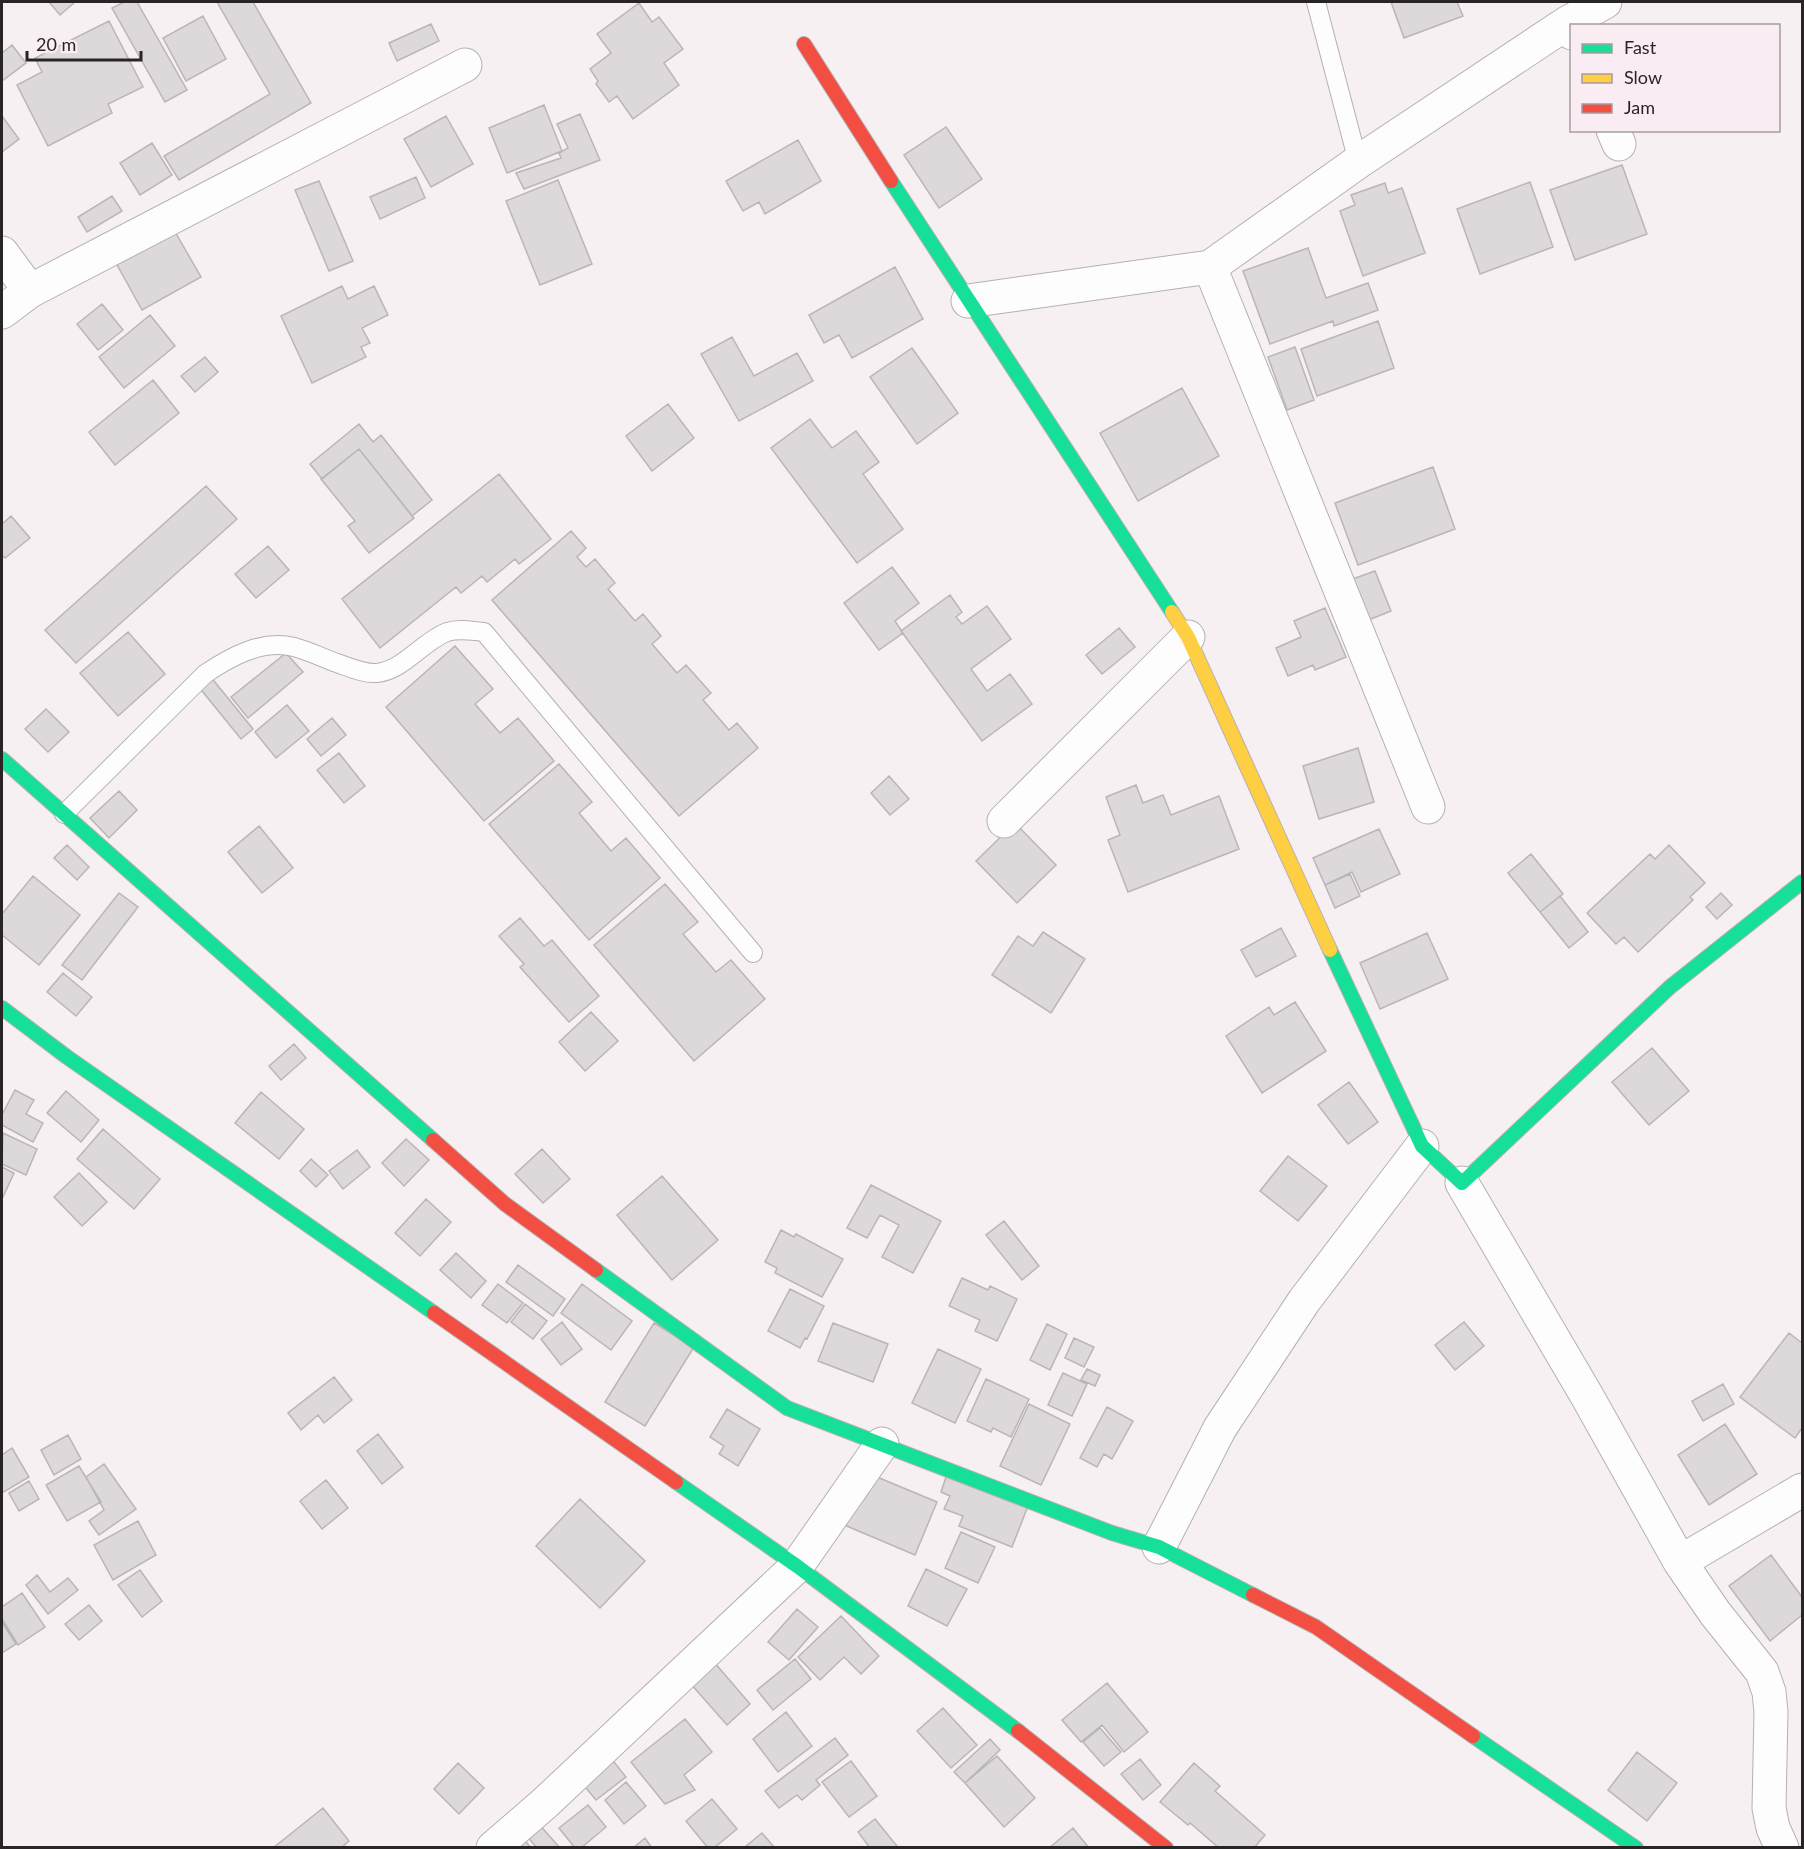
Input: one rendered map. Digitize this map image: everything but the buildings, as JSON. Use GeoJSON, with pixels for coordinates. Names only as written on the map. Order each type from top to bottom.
{"type":"FeatureCollection","features":[{"type":"Feature","properties":{"kind":"street"},"geometry":{"type":"LineString","coordinates":[[1575,24],[1605,2]]}},
{"type":"Feature","properties":{"kind":"street"},"geometry":{"type":"LineString","coordinates":[[968,301],[1210,267],[1358,162],[1569,28]]}},
{"type":"Feature","properties":{"kind":"street"},"geometry":{"type":"LineString","coordinates":[[804,44],[968,301],[1188,637],[1422,1146],[1462,1183],[1581,1386],[1680,1562],[1715,1613],[1762,1672],[1769,1692],[1771,1712],[1769,1808],[1773,1828],[1782,1848]]}},
{"type":"Feature","properties":{"kind":"street"},"geometry":{"type":"LineString","coordinates":[[2,312],[30,291],[465,65]]}},
{"type":"Feature","properties":{"kind":"street"},"geometry":{"type":"LineString","coordinates":[[2,253],[30,291]]}},
{"type":"Feature","properties":{"kind":"street"},"geometry":{"type":"LineString","coordinates":[[1210,267],[1428,807]]}},
{"type":"Feature","properties":{"kind":"street"},"geometry":{"type":"LineString","coordinates":[[1004,820],[1188,637]]}},
{"type":"Feature","properties":{"kind":"street"},"geometry":{"type":"LineString","coordinates":[[2,759],[505,1204],[787,1408],[1112,1533],[1159,1547],[1316,1627],[1636,1848]]}},
{"type":"Feature","properties":{"kind":"street"},"geometry":{"type":"LineString","coordinates":[[1462,1183],[1670,987],[1803,882]]}},
{"type":"Feature","properties":{"kind":"street"},"geometry":{"type":"LineString","coordinates":[[2,1008],[67,1057],[797,1566],[1018,1731],[1166,1848]]}},
{"type":"Feature","properties":{"kind":"street"},"geometry":{"type":"LineString","coordinates":[[1159,1547],[1220,1428],[1304,1301],[1422,1146]]}},
{"type":"Feature","properties":{"kind":"street"},"geometry":{"type":"LineString","coordinates":[[493,1848],[545,1803],[797,1566],[882,1444]]}},
{"type":"Feature","properties":{"kind":"street"},"geometry":{"type":"LineString","coordinates":[[1680,1562],[1803,1490]]}},
{"type":"Feature","properties":{"kind":"lane"},"geometry":{"type":"LineString","coordinates":[[1316,2],[1358,162]]}},
{"type":"Feature","properties":{"kind":"lane"},"geometry":{"type":"LineString","coordinates":[[64,814],[205,674],[228,658],[275,645],[293,647],[361,672],[377,673],[391,668],[447,632],[464,630],[484,632],[753,953]]}},
{"type":"Feature","properties":{"kind":"traffic: fast"},"geometry":{"type":"LineString","coordinates":[[891,181],[1172,612]]}},
{"type":"Feature","properties":{"kind":"traffic: fast"},"geometry":{"type":"LineString","coordinates":[[2,759],[433,1140]]}},
{"type":"Feature","properties":{"kind":"traffic: fast"},"geometry":{"type":"LineString","coordinates":[[1330,950],[1422,1146],[1462,1183],[1670,987],[1802,882]]}},
{"type":"Feature","properties":{"kind":"traffic: fast"},"geometry":{"type":"LineString","coordinates":[[2,1008],[67,1057],[434,1313]]}},
{"type":"Feature","properties":{"kind":"traffic: fast"},"geometry":{"type":"LineString","coordinates":[[596,1270],[787,1408],[1112,1533],[1159,1547],[1253,1595]]}},
{"type":"Feature","properties":{"kind":"traffic: fast"},"geometry":{"type":"LineString","coordinates":[[676,1482],[797,1566],[1018,1731]]}},
{"type":"Feature","properties":{"kind":"traffic: fast"},"geometry":{"type":"LineString","coordinates":[[1473,1736],[1636,1848]]}},
{"type":"Feature","properties":{"kind":"traffic: slow"},"geometry":{"type":"LineString","coordinates":[[1172,612],[1188,637],[1330,950]]}},
{"type":"Feature","properties":{"kind":"traffic: jam"},"geometry":{"type":"LineString","coordinates":[[804,44],[891,181]]}},
{"type":"Feature","properties":{"kind":"traffic: jam"},"geometry":{"type":"LineString","coordinates":[[433,1140],[505,1204],[596,1270]]}},
{"type":"Feature","properties":{"kind":"traffic: jam"},"geometry":{"type":"LineString","coordinates":[[434,1313],[676,1482]]}},
{"type":"Feature","properties":{"kind":"traffic: jam"},"geometry":{"type":"LineString","coordinates":[[1253,1595],[1316,1627],[1473,1736]]}},
{"type":"Feature","properties":{"kind":"traffic: jam"},"geometry":{"type":"LineString","coordinates":[[1018,1731],[1166,1848]]}}]}
